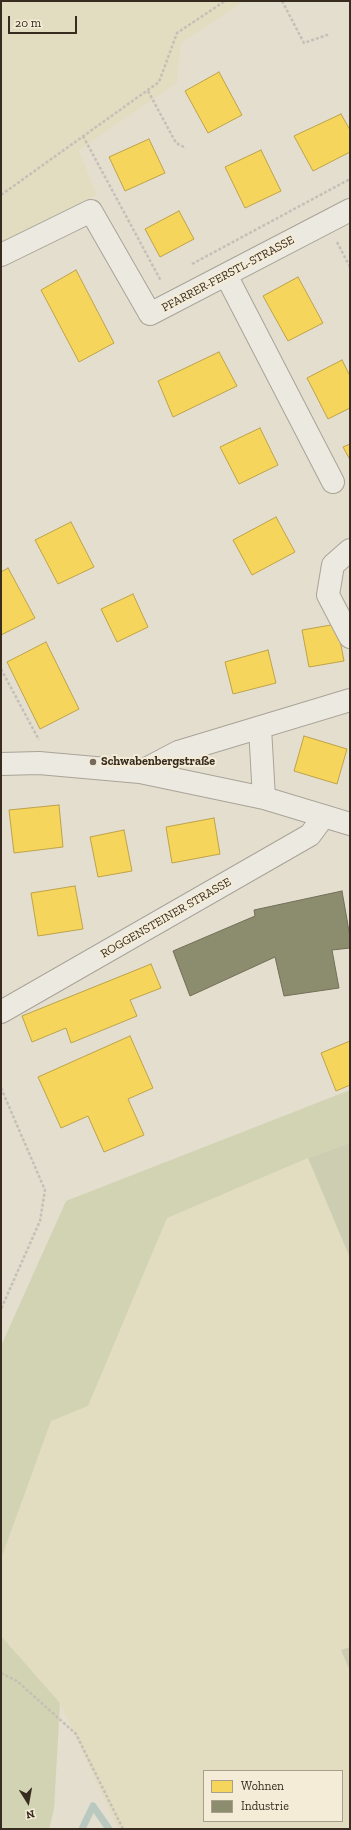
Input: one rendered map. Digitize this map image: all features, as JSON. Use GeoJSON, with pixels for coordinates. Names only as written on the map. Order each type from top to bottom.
{"type":"FeatureCollection","features":[{"type":"Feature","properties":{"kind":"street","name":"PFARRER-FERSTL-STRASSE"},"geometry":{"type":"LineString","coordinates":[[1,255],[91,211],[150,314],[350,210]]}},
{"type":"Feature","properties":{"kind":"street"},"geometry":{"type":"LineString","coordinates":[[226,275],[333,482]]}},
{"type":"Feature","properties":{"kind":"street"},"geometry":{"type":"LineString","coordinates":[[350,550],[333,565],[328,595],[350,638]]}},
{"type":"Feature","properties":{"kind":"street"},"geometry":{"type":"LineString","coordinates":[[140,772],[178,752],[350,700]]}},
{"type":"Feature","properties":{"kind":"street"},"geometry":{"type":"LineString","coordinates":[[260,728],[264,798]]}},
{"type":"Feature","properties":{"kind":"street"},"geometry":{"type":"LineString","coordinates":[[1,764],[39,763],[140,772],[264,798],[350,824]]}},
{"type":"Feature","properties":{"kind":"street","name":"ROGGENSTEINER STRASSE"},"geometry":{"type":"LineString","coordinates":[[1,1012],[310,835],[324,816]]}},
{"type":"Feature","properties":{"kind":"path"},"geometry":{"type":"LineString","coordinates":[[1,195],[159,82],[176,34],[225,1]]}},
{"type":"Feature","properties":{"kind":"path"},"geometry":{"type":"LineString","coordinates":[[282,1],[304,43],[330,34]]}},
{"type":"Feature","properties":{"kind":"path"},"geometry":{"type":"LineString","coordinates":[[148,90],[176,142],[186,148]]}},
{"type":"Feature","properties":{"kind":"path"},"geometry":{"type":"LineString","coordinates":[[83,136],[161,281]]}},
{"type":"Feature","properties":{"kind":"path"},"geometry":{"type":"LineString","coordinates":[[187,267],[350,179]]}},
{"type":"Feature","properties":{"kind":"path"},"geometry":{"type":"LineString","coordinates":[[326,222],[350,267]]}},
{"type":"Feature","properties":{"kind":"path"},"geometry":{"type":"LineString","coordinates":[[138,294],[167,278]]}},
{"type":"Feature","properties":{"kind":"path"},"geometry":{"type":"LineString","coordinates":[[1,669],[42,746],[39,763]]}},
{"type":"Feature","properties":{"kind":"path"},"geometry":{"type":"LineString","coordinates":[[1,1088],[45,1190],[40,1220],[1,1309]]}},
{"type":"Feature","properties":{"kind":"path"},"geometry":{"type":"LineString","coordinates":[[1,1673],[17,1681],[76,1734],[122,1829]]}},
{"type":"Feature","properties":{"kind":"shaded area"},"geometry":{"type":"Polygon","coordinates":[[[1,1],[245,1],[181,43],[177,83],[79,150],[97,195],[1,242],[1,1]]]}},
{"type":"Feature","properties":{"kind":"shaded area"},"geometry":{"type":"Polygon","coordinates":[[[308,1158],[350,1258],[350,1647],[342,1650],[350,1671],[350,1829],[118,1829],[60,1703],[1,1636],[1,1559],[51,1421],[88,1406],[167,1218],[308,1158]]]}},
{"type":"Feature","properties":{"kind":"green space"},"geometry":{"type":"Polygon","coordinates":[[[350,1090],[350,1143],[308,1158],[167,1218],[88,1406],[51,1421],[1,1559],[1,1346],[66,1201],[350,1090]]]}},
{"type":"Feature","properties":{"kind":"green space"},"geometry":{"type":"Polygon","coordinates":[[[350,1143],[350,1258],[308,1158],[350,1143]]]}},
{"type":"Feature","properties":{"kind":"green space"},"geometry":{"type":"Polygon","coordinates":[[[1,1636],[60,1703],[54,1809],[49,1829],[1,1829],[1,1636]]]}},
{"type":"Feature","properties":{"kind":"green space"},"geometry":{"type":"Polygon","coordinates":[[[350,1647],[350,1671],[341,1650],[350,1647]]]}},
{"type":"Feature","properties":{"kind":"building: Wohnen"},"geometry":{"type":"Polygon","coordinates":[[[219,72],[242,115],[208,133],[185,91],[219,72]]]}},
{"type":"Feature","properties":{"kind":"building: Wohnen"},"geometry":{"type":"Polygon","coordinates":[[[341,114],[350,130],[350,152],[313,171],[294,136],[341,114]]]}},
{"type":"Feature","properties":{"kind":"building: Wohnen"},"geometry":{"type":"Polygon","coordinates":[[[149,139],[165,173],[125,191],[109,157],[149,139]]]}},
{"type":"Feature","properties":{"kind":"building: Wohnen"},"geometry":{"type":"Polygon","coordinates":[[[261,150],[281,191],[245,208],[225,167],[261,150]]]}},
{"type":"Feature","properties":{"kind":"building: Wohnen"},"geometry":{"type":"Polygon","coordinates":[[[179,211],[194,239],[160,257],[145,229],[179,211]]]}},
{"type":"Feature","properties":{"kind":"building: Wohnen"},"geometry":{"type":"Polygon","coordinates":[[[76,270],[114,343],[79,362],[41,290],[76,270]]]}},
{"type":"Feature","properties":{"kind":"building: Wohnen"},"geometry":{"type":"Polygon","coordinates":[[[298,277],[323,323],[288,341],[263,296],[298,277]]]}},
{"type":"Feature","properties":{"kind":"building: Wohnen"},"geometry":{"type":"Polygon","coordinates":[[[219,352],[237,386],[173,417],[158,381],[219,352]]]}},
{"type":"Feature","properties":{"kind":"building: Wohnen"},"geometry":{"type":"Polygon","coordinates":[[[342,360],[350,376],[350,408],[328,419],[307,378],[342,360]]]}},
{"type":"Feature","properties":{"kind":"building: Wohnen"},"geometry":{"type":"Polygon","coordinates":[[[260,428],[278,465],[239,484],[220,447],[260,428]]]}},
{"type":"Feature","properties":{"kind":"building: Wohnen"},"geometry":{"type":"Polygon","coordinates":[[[350,444],[350,460],[343,447],[350,444]]]}},
{"type":"Feature","properties":{"kind":"building: Wohnen"},"geometry":{"type":"Polygon","coordinates":[[[276,517],[295,552],[252,575],[233,540],[276,517]]]}},
{"type":"Feature","properties":{"kind":"building: Wohnen"},"geometry":{"type":"Polygon","coordinates":[[[71,522],[94,567],[58,584],[35,540],[71,522]]]}},
{"type":"Feature","properties":{"kind":"building: Wohnen"},"geometry":{"type":"Polygon","coordinates":[[[8,568],[35,618],[1,635],[1,572],[8,568]]]}},
{"type":"Feature","properties":{"kind":"building: Wohnen"},"geometry":{"type":"Polygon","coordinates":[[[133,594],[148,627],[117,642],[101,609],[133,594]]]}},
{"type":"Feature","properties":{"kind":"building: Wohnen"},"geometry":{"type":"Polygon","coordinates":[[[337,624],[344,661],[309,667],[302,630],[337,624]]]}},
{"type":"Feature","properties":{"kind":"building: Wohnen"},"geometry":{"type":"Polygon","coordinates":[[[46,642],[79,709],[40,729],[7,662],[46,642]]]}},
{"type":"Feature","properties":{"kind":"building: Wohnen"},"geometry":{"type":"Polygon","coordinates":[[[268,650],[276,683],[233,694],[225,662],[268,650]]]}},
{"type":"Feature","properties":{"kind":"building: Wohnen"},"geometry":{"type":"Polygon","coordinates":[[[304,736],[347,749],[337,784],[294,771],[304,736]]]}},
{"type":"Feature","properties":{"kind":"building: Wohnen"},"geometry":{"type":"Polygon","coordinates":[[[59,805],[63,847],[14,853],[9,810],[59,805]]]}},
{"type":"Feature","properties":{"kind":"building: Wohnen"},"geometry":{"type":"Polygon","coordinates":[[[214,818],[220,854],[172,863],[166,827],[214,818]]]}},
{"type":"Feature","properties":{"kind":"building: Wohnen"},"geometry":{"type":"Polygon","coordinates":[[[124,830],[132,871],[98,877],[90,837],[124,830]]]}},
{"type":"Feature","properties":{"kind":"building: Wohnen"},"geometry":{"type":"Polygon","coordinates":[[[75,886],[83,929],[38,936],[31,893],[75,886]]]}},
{"type":"Feature","properties":{"kind":"building: Wohnen"},"geometry":{"type":"Polygon","coordinates":[[[151,964],[161,988],[130,1000],[137,1016],[71,1043],[66,1028],[32,1042],[22,1016],[151,964]]]}},
{"type":"Feature","properties":{"kind":"building: Wohnen"},"geometry":{"type":"Polygon","coordinates":[[[130,1036],[153,1088],[128,1099],[144,1135],[104,1152],[88,1116],[61,1128],[38,1077],[130,1036]]]}},
{"type":"Feature","properties":{"kind":"building: Wohnen"},"geometry":{"type":"Polygon","coordinates":[[[350,1041],[350,1085],[336,1091],[321,1053],[350,1041]]]}},
{"type":"Feature","properties":{"kind":"building: Industrie"},"geometry":{"type":"Polygon","coordinates":[[[342,891],[350,937],[350,948],[332,950],[339,988],[284,996],[275,957],[190,996],[173,951],[255,916],[254,910],[342,891]]]}},
{"type":"Feature","properties":{"kind":"waterway"},"geometry":{"type":"LineString","coordinates":[[93,1806],[109,1829]]}},
{"type":"Feature","properties":{"kind":"waterway"},"geometry":{"type":"LineString","coordinates":[[82,1829],[93,1806]]}},
{"type":"Feature","properties":{"kind":"place","name":"Schwabenbergstraße"},"geometry":{"type":"Point","coordinates":[93,762]}}]}
